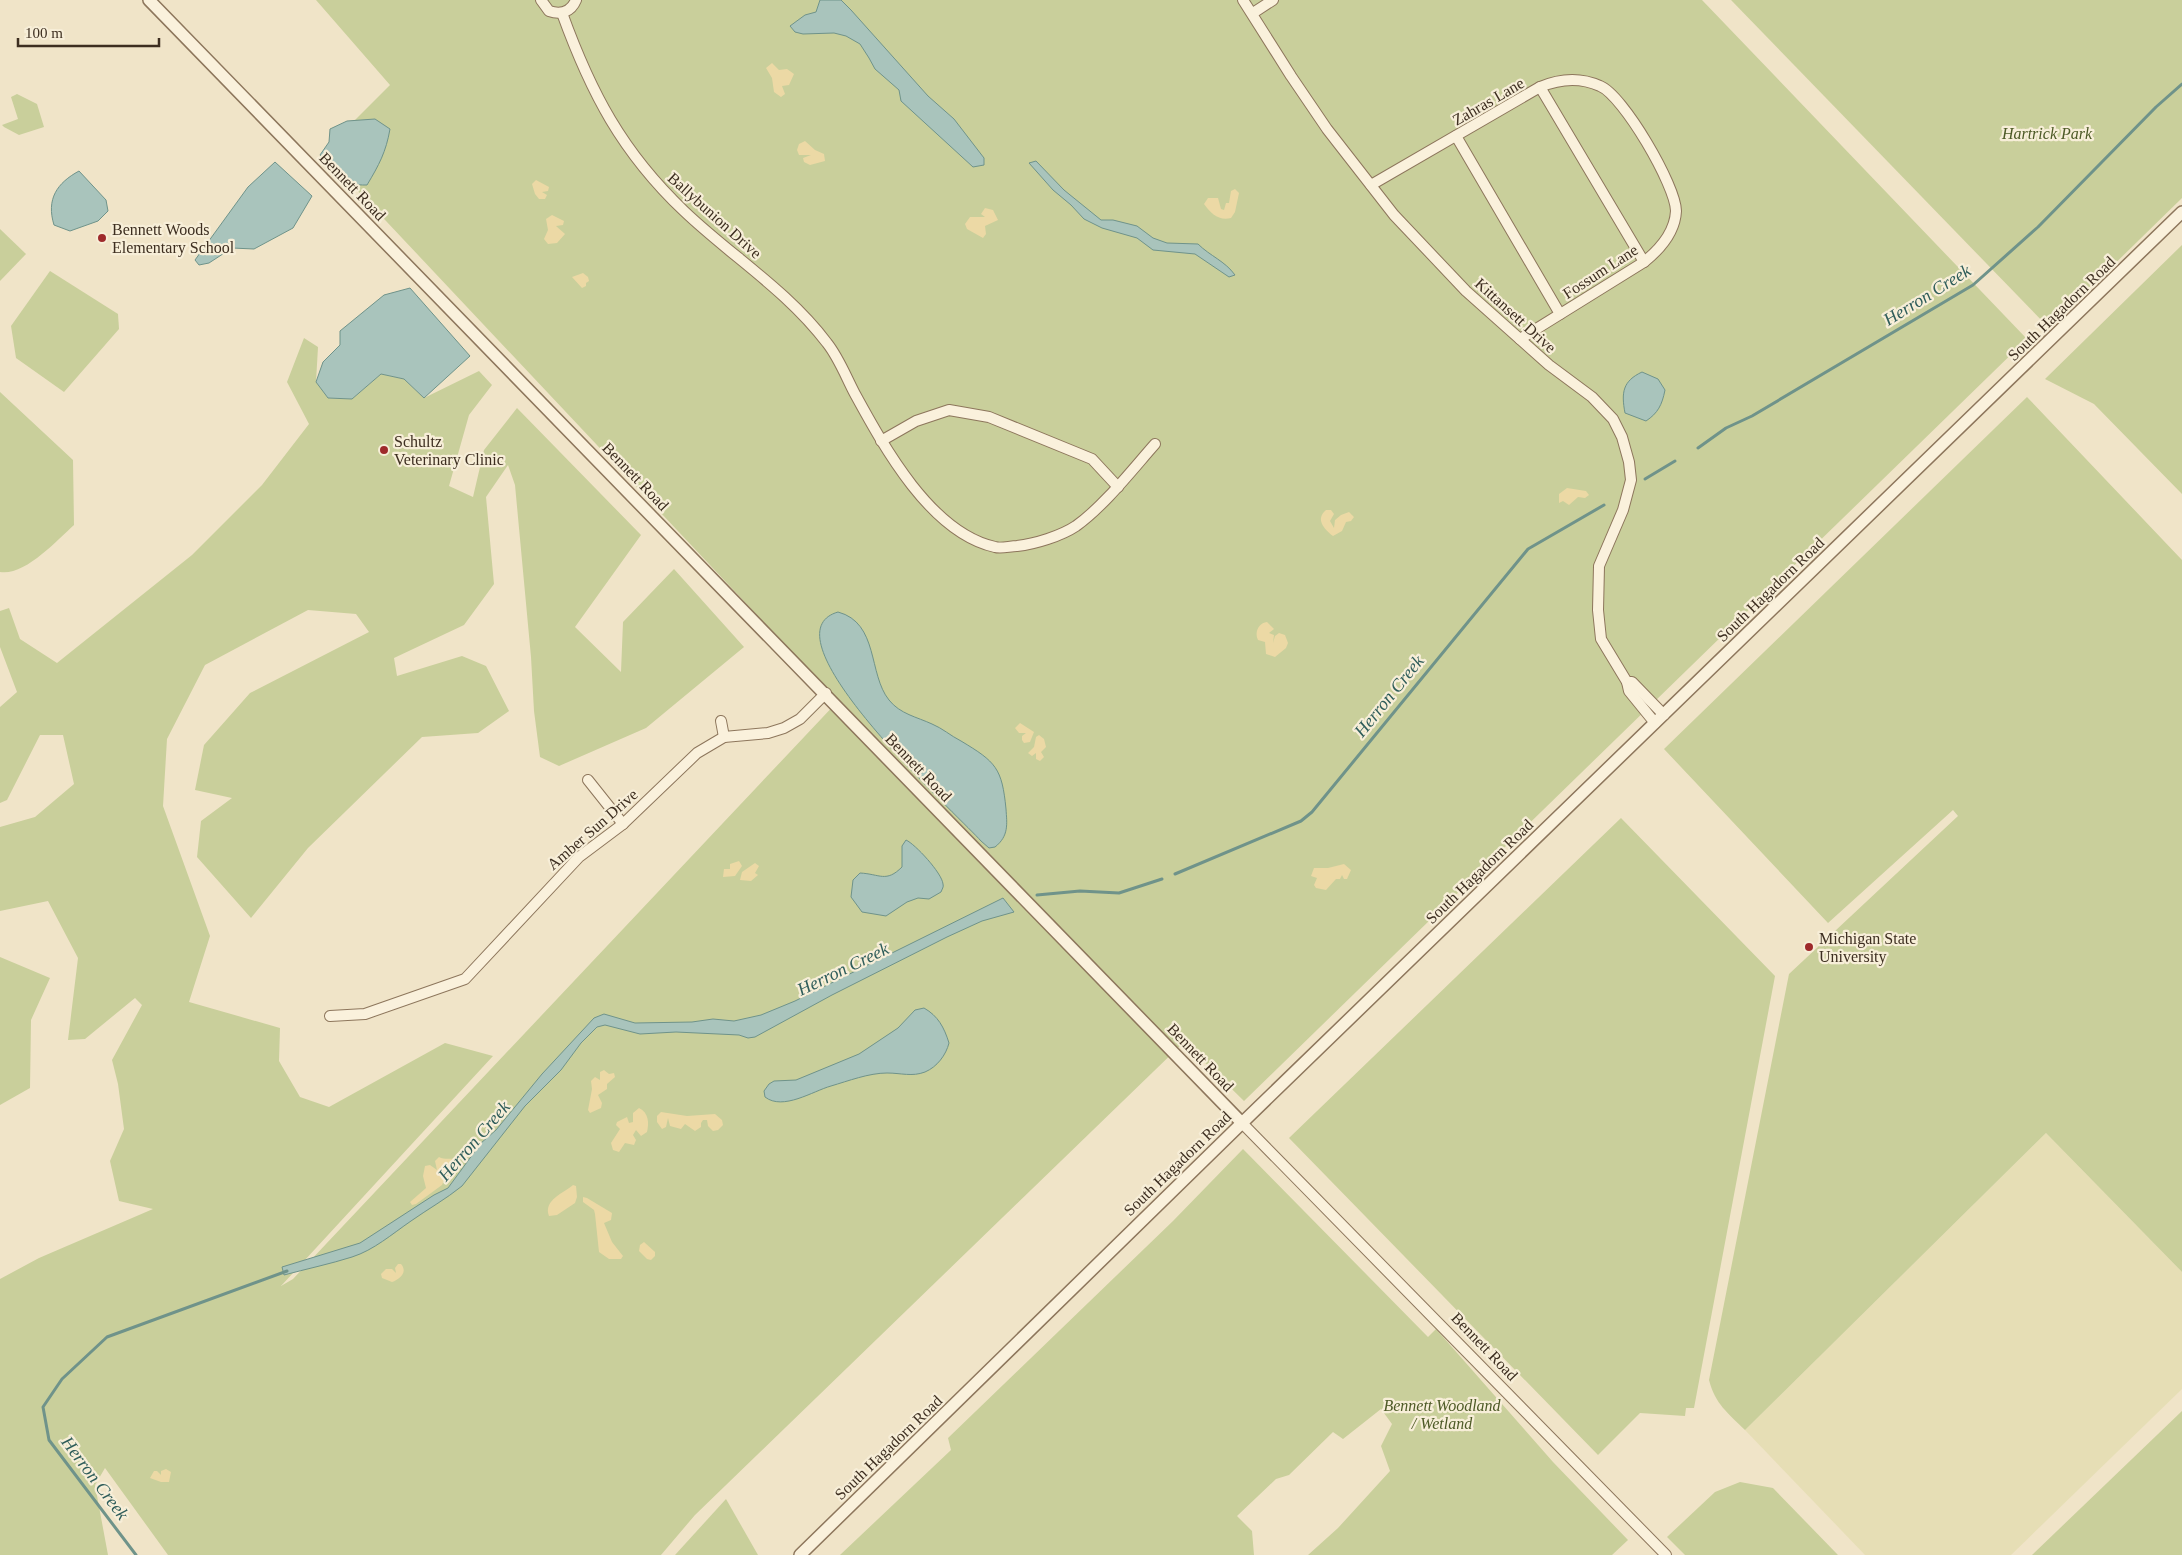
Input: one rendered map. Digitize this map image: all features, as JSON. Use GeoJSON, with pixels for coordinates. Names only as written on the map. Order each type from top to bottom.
{"type":"FeatureCollection","features":[{"type":"Feature","properties":{"kind":"street","name":"Bennett Road"},"geometry":{"type":"LineString","coordinates":[[149,0],[1666,1555]]}},
{"type":"Feature","properties":{"kind":"street"},"geometry":{"type":"LineString","coordinates":[[541,0],[550,11],[562,13],[571,8],[576,0]]}},
{"type":"Feature","properties":{"kind":"street","name":"Kittansett Drive"},"geometry":{"type":"LineString","coordinates":[[1243,0],[1327,130],[1394,215],[1466,291],[1549,365],[1592,397],[1613,419],[1622,437],[1629,462],[1631,480],[1623,510],[1599,566],[1598,610],[1602,639],[1627,682],[1629,691],[1655,723]]}},
{"type":"Feature","properties":{"kind":"street"},"geometry":{"type":"LineString","coordinates":[[1253,13],[1273,0]]}},
{"type":"Feature","properties":{"kind":"street","name":"Ballybunion Drive"},"geometry":{"type":"LineString","coordinates":[[562,13],[576,54],[602,108],[641,166],[685,212],[790,300],[828,344],[881,441],[930,509],[958,532],[996,548],[1034,544],[1076,526],[1118,486],[1155,444]]}},
{"type":"Feature","properties":{"kind":"street","name":"Zahras Lane"},"geometry":{"type":"LineString","coordinates":[[1371,185],[1540,87],[1554,81],[1586,81],[1602,86],[1622,105]]}},
{"type":"Feature","properties":{"kind":"street"},"geometry":{"type":"LineString","coordinates":[[1540,87],[1644,262]]}},
{"type":"Feature","properties":{"kind":"street","name":"Fossum Lane"},"geometry":{"type":"LineString","coordinates":[[1520,338],[1644,262],[1655,253],[1672,228],[1676,211],[1670,184],[1622,105]]}},
{"type":"Feature","properties":{"kind":"street"},"geometry":{"type":"LineString","coordinates":[[1456,136],[1560,314]]}},
{"type":"Feature","properties":{"kind":"street","name":"South Hagadorn Road"},"geometry":{"type":"LineString","coordinates":[[800,1555],[1242,1122],[2182,212]]}},
{"type":"Feature","properties":{"kind":"street"},"geometry":{"type":"LineString","coordinates":[[881,441],[916,421],[949,410],[989,417],[1092,460],[1118,486]]}},
{"type":"Feature","properties":{"kind":"street","name":"Kittansett Drive"},"geometry":{"type":"LineString","coordinates":[[1627,682],[1632,682],[1664,715]]}},
{"type":"Feature","properties":{"kind":"street","name":"Amber Sun Drive"},"geometry":{"type":"LineString","coordinates":[[330,1016],[365,1014],[465,979],[579,857],[623,824],[697,753],[724,737],[768,733],[784,728],[800,719],[826,693]]}},
{"type":"Feature","properties":{"kind":"street"},"geometry":{"type":"LineString","coordinates":[[721,722],[724,737]]}},
{"type":"Feature","properties":{"kind":"street"},"geometry":{"type":"LineString","coordinates":[[588,780],[623,824]]}},
{"type":"Feature","properties":{"kind":"shaded area"},"geometry":{"type":"Polygon","coordinates":[[[2046,1133],[2182,1272],[2182,1389],[2011,1555],[1865,1555],[1745,1430],[2046,1133]]]}},
{"type":"Feature","properties":{"kind":"green space"},"geometry":{"type":"Polygon","coordinates":[[[316,0],[1702,0],[2027,339],[1244,1101],[1184,1042],[695,1515],[661,1555],[168,1555],[105,1468],[95,1485],[108,1555],[0,1555],[0,1279],[39,1258],[153,1209],[119,1201],[110,1161],[124,1129],[118,1084],[112,1060],[142,1005],[135,998],[85,1039],[68,1040],[78,958],[48,901],[0,911],[0,827],[35,817],[74,784],[63,735],[40,735],[7,800],[0,803],[0,707],[17,692],[0,647],[0,611],[9,608],[20,639],[57,663],[192,555],[262,485],[309,424],[287,382],[304,338],[318,347],[316,382],[328,398],[352,399],[381,374],[404,379],[424,398],[479,371],[492,385],[469,415],[449,486],[473,497],[484,450],[517,408],[641,535],[575,627],[621,672],[623,622],[674,569],[744,647],[646,728],[559,766],[540,757],[534,711],[531,657],[515,485],[508,465],[486,497],[494,584],[464,625],[394,658],[397,676],[462,656],[486,666],[509,711],[478,733],[422,737],[308,848],[251,918],[197,857],[201,821],[232,798],[195,790],[204,745],[250,693],[369,632],[356,614],[308,610],[205,665],[167,739],[163,806],[210,936],[189,1002],[280,1028],[279,1061],[300,1097],[329,1107],[445,1043],[493,1056],[281,1286],[293,1279],[838,701],[322,153],[390,85],[316,0]]]}},
{"type":"Feature","properties":{"kind":"green space","name":"Hartrick Park"},"geometry":{"type":"Polygon","coordinates":[[[1731,0],[2182,0],[2182,198],[2049,328],[1731,0]]]}},
{"type":"Feature","properties":{"kind":"green space"},"geometry":{"type":"Polygon","coordinates":[[[17,94],[37,104],[44,127],[19,135],[2,125],[18,119],[11,97],[17,94]]]}},
{"type":"Feature","properties":{"kind":"green space"},"geometry":{"type":"Polygon","coordinates":[[[0,229],[26,254],[0,281],[0,229]]]}},
{"type":"Feature","properties":{"kind":"green space"},"geometry":{"type":"Polygon","coordinates":[[[2182,245],[2182,494],[2094,404],[2045,379],[2182,245]]]}},
{"type":"Feature","properties":{"kind":"green space"},"geometry":{"type":"Polygon","coordinates":[[[50,271],[118,314],[119,329],[64,392],[16,358],[11,326],[50,271]]]}},
{"type":"Feature","properties":{"kind":"green space"},"geometry":{"type":"Polygon","coordinates":[[[0,392],[73,460],[74,525],[40,556],[20,569],[10,572],[0,572],[0,392]]]}},
{"type":"Feature","properties":{"kind":"green space"},"geometry":{"type":"Polygon","coordinates":[[[2027,397],[2182,560],[2182,1272],[2046,1133],[1745,1430],[1719,1402],[1709,1380],[1789,974],[1958,816],[1953,810],[1828,923],[1664,749],[2027,397]]]}},
{"type":"Feature","properties":{"kind":"green space"},"geometry":{"type":"Polygon","coordinates":[[[1621,818],[1775,976],[1694,1408],[1686,1408],[1685,1416],[1640,1413],[1598,1455],[1289,1138],[1621,818]]]}},
{"type":"Feature","properties":{"kind":"green space"},"geometry":{"type":"Polygon","coordinates":[[[0,957],[50,978],[31,1020],[30,1088],[0,1105],[0,957]]]}},
{"type":"Feature","properties":{"kind":"green space","name":"Bennett Woodland / Wetland"},"geometry":{"type":"Polygon","coordinates":[[[1243,1149],[1428,1337],[1436,1329],[1553,1462],[1628,1540],[1612,1555],[1308,1555],[1338,1528],[1390,1471],[1381,1446],[1392,1424],[1381,1409],[1343,1439],[1333,1432],[1289,1475],[1276,1479],[1237,1516],[1252,1531],[1254,1555],[840,1555],[951,1450],[948,1438],[1173,1221],[1243,1149]]]}},
{"type":"Feature","properties":{"kind":"green space"},"geometry":{"type":"Polygon","coordinates":[[[2182,1411],[2182,1555],[2032,1555],[2182,1411]]]}},
{"type":"Feature","properties":{"kind":"green space"},"geometry":{"type":"Polygon","coordinates":[[[1740,1482],[1773,1488],[1838,1555],[1685,1555],[1667,1537],[1715,1492],[1740,1482]]]}},
{"type":"Feature","properties":{"kind":"green space"},"geometry":{"type":"Polygon","coordinates":[[[726,1499],[758,1555],[675,1555],[726,1499]]]}},
{"type":"Feature","properties":{"kind":"sand"},"geometry":{"type":"Polygon","coordinates":[[[772,63],[779,70],[787,69],[794,74],[789,85],[782,86],[785,94],[781,97],[774,92],[772,78],[766,68],[772,63]]]}},
{"type":"Feature","properties":{"kind":"sand"},"geometry":{"type":"Polygon","coordinates":[[[805,141],[815,150],[824,154],[825,161],[810,165],[804,162],[803,158],[811,155],[799,155],[797,150],[799,144],[805,141]]]}},
{"type":"Feature","properties":{"kind":"sand"},"geometry":{"type":"Polygon","coordinates":[[[536,180],[549,187],[548,191],[542,192],[547,195],[545,199],[539,199],[535,194],[532,184],[536,180]]]}},
{"type":"Feature","properties":{"kind":"sand"},"geometry":{"type":"Polygon","coordinates":[[[1235,189],[1239,193],[1235,212],[1231,218],[1227,219],[1216,216],[1204,204],[1208,198],[1218,198],[1221,209],[1224,210],[1226,203],[1229,203],[1231,191],[1235,189]]]}},
{"type":"Feature","properties":{"kind":"sand"},"geometry":{"type":"Polygon","coordinates":[[[985,208],[993,210],[998,220],[985,226],[986,234],[983,238],[967,229],[965,224],[970,217],[985,217],[981,214],[985,208]]]}},
{"type":"Feature","properties":{"kind":"sand"},"geometry":{"type":"Polygon","coordinates":[[[552,215],[564,221],[563,225],[556,226],[565,234],[557,243],[548,244],[544,239],[548,230],[546,219],[552,215]]]}},
{"type":"Feature","properties":{"kind":"sand"},"geometry":{"type":"Polygon","coordinates":[[[583,273],[588,277],[589,281],[582,288],[572,277],[583,273]]]}},
{"type":"Feature","properties":{"kind":"sand"},"geometry":{"type":"Polygon","coordinates":[[[1567,488],[1586,491],[1589,495],[1585,498],[1578,497],[1569,505],[1563,501],[1559,503],[1559,494],[1567,488]]]}},
{"type":"Feature","properties":{"kind":"sand"},"geometry":{"type":"Polygon","coordinates":[[[1326,510],[1331,510],[1334,514],[1330,521],[1334,528],[1335,520],[1341,515],[1349,512],[1354,517],[1351,521],[1346,522],[1342,531],[1333,536],[1322,524],[1321,517],[1326,510]]]}},
{"type":"Feature","properties":{"kind":"sand"},"geometry":{"type":"Polygon","coordinates":[[[1267,622],[1274,629],[1269,633],[1274,635],[1273,643],[1275,636],[1279,633],[1285,635],[1288,643],[1286,648],[1275,657],[1266,654],[1265,642],[1258,640],[1257,637],[1257,631],[1260,626],[1267,622]]]}},
{"type":"Feature","properties":{"kind":"sand"},"geometry":{"type":"Polygon","coordinates":[[[1020,723],[1034,732],[1030,742],[1024,743],[1022,736],[1026,733],[1019,733],[1015,728],[1020,723]]]}},
{"type":"Feature","properties":{"kind":"sand"},"geometry":{"type":"Polygon","coordinates":[[[1039,735],[1044,739],[1046,747],[1041,752],[1044,757],[1040,761],[1036,759],[1036,753],[1032,756],[1028,753],[1034,747],[1036,737],[1039,735]]]}},
{"type":"Feature","properties":{"kind":"sand"},"geometry":{"type":"Polygon","coordinates":[[[739,861],[742,866],[735,876],[723,877],[724,869],[730,869],[730,864],[739,861]]]}},
{"type":"Feature","properties":{"kind":"sand"},"geometry":{"type":"Polygon","coordinates":[[[755,863],[759,866],[755,873],[758,875],[751,881],[740,880],[742,872],[755,863]]]}},
{"type":"Feature","properties":{"kind":"sand"},"geometry":{"type":"Polygon","coordinates":[[[1344,864],[1351,870],[1347,879],[1344,879],[1342,875],[1340,879],[1336,879],[1326,890],[1316,888],[1314,885],[1317,878],[1311,876],[1314,868],[1328,868],[1344,864]]]}},
{"type":"Feature","properties":{"kind":"sand"},"geometry":{"type":"Polygon","coordinates":[[[604,1070],[609,1074],[614,1073],[615,1077],[607,1084],[607,1089],[598,1095],[602,1103],[601,1108],[590,1113],[588,1110],[592,1089],[591,1081],[595,1077],[600,1080],[600,1072],[604,1070]]]}},
{"type":"Feature","properties":{"kind":"sand"},"geometry":{"type":"Polygon","coordinates":[[[639,1108],[648,1118],[647,1132],[641,1136],[636,1130],[633,1135],[636,1140],[634,1145],[625,1143],[619,1152],[613,1150],[611,1143],[620,1129],[616,1125],[617,1122],[627,1117],[629,1123],[633,1122],[633,1113],[639,1108]]]}},
{"type":"Feature","properties":{"kind":"sand"},"geometry":{"type":"Polygon","coordinates":[[[661,1112],[687,1116],[715,1114],[722,1120],[723,1125],[718,1130],[713,1131],[708,1126],[707,1120],[703,1120],[701,1127],[695,1131],[685,1124],[681,1129],[670,1126],[668,1118],[666,1127],[662,1129],[657,1122],[657,1116],[661,1112]]]}},
{"type":"Feature","properties":{"kind":"sand"},"geometry":{"type":"Polygon","coordinates":[[[439,1157],[456,1159],[461,1162],[457,1168],[446,1176],[442,1185],[412,1205],[410,1202],[426,1188],[423,1176],[425,1166],[430,1165],[437,1170],[435,1161],[439,1157]]]}},
{"type":"Feature","properties":{"kind":"sand"},"geometry":{"type":"Polygon","coordinates":[[[573,1185],[576,1186],[577,1197],[575,1203],[557,1215],[549,1216],[548,1210],[552,1201],[573,1185]]]}},
{"type":"Feature","properties":{"kind":"sand"},"geometry":{"type":"Polygon","coordinates":[[[583,1197],[612,1213],[611,1220],[604,1223],[612,1242],[623,1256],[621,1259],[609,1259],[599,1252],[594,1210],[583,1202],[583,1197]]]}},
{"type":"Feature","properties":{"kind":"sand"},"geometry":{"type":"Polygon","coordinates":[[[644,1242],[655,1252],[655,1256],[651,1260],[647,1259],[639,1251],[640,1245],[644,1242]]]}},
{"type":"Feature","properties":{"kind":"sand"},"geometry":{"type":"Polygon","coordinates":[[[398,1264],[401,1264],[404,1270],[398,1279],[392,1282],[382,1278],[381,1274],[386,1269],[392,1269],[396,1273],[395,1268],[398,1264]]]}},
{"type":"Feature","properties":{"kind":"sand"},"geometry":{"type":"Polygon","coordinates":[[[166,1469],[171,1472],[169,1482],[161,1482],[150,1478],[154,1471],[161,1475],[161,1471],[166,1469]]]}},
{"type":"Feature","properties":{"kind":"water"},"geometry":{"type":"Polygon","coordinates":[[[820,0],[841,0],[851,10],[928,96],[954,119],[984,158],[984,165],[973,167],[901,101],[899,90],[875,69],[860,44],[846,36],[834,33],[803,34],[795,32],[790,26],[805,15],[816,12],[820,0]]]}},
{"type":"Feature","properties":{"kind":"water"},"geometry":{"type":"Polygon","coordinates":[[[375,119],[390,129],[384,152],[378,165],[367,185],[358,185],[345,181],[335,173],[320,155],[329,142],[330,129],[347,121],[375,119]]]}},
{"type":"Feature","properties":{"kind":"water"},"geometry":{"type":"Polygon","coordinates":[[[1036,161],[1064,190],[1101,220],[1113,220],[1137,226],[1153,238],[1167,243],[1198,244],[1227,266],[1235,275],[1229,277],[1195,254],[1153,250],[1137,238],[1102,228],[1084,219],[1053,190],[1029,163],[1036,161]]]}},
{"type":"Feature","properties":{"kind":"water"},"geometry":{"type":"Polygon","coordinates":[[[275,162],[312,196],[293,228],[254,249],[232,248],[209,263],[199,265],[195,260],[248,187],[275,162]]]}},
{"type":"Feature","properties":{"kind":"water"},"geometry":{"type":"Polygon","coordinates":[[[79,171],[106,200],[108,211],[98,221],[70,231],[54,225],[51,207],[59,187],[79,171]]]}},
{"type":"Feature","properties":{"kind":"water"},"geometry":{"type":"Polygon","coordinates":[[[410,288],[470,356],[424,398],[404,379],[381,374],[352,399],[328,398],[316,382],[323,362],[340,345],[340,331],[384,295],[410,288]]]}},
{"type":"Feature","properties":{"kind":"water"},"geometry":{"type":"Polygon","coordinates":[[[1642,372],[1658,379],[1665,390],[1659,408],[1646,421],[1625,413],[1623,399],[1627,383],[1642,372]]]}},
{"type":"Feature","properties":{"kind":"water"},"geometry":{"type":"Polygon","coordinates":[[[838,612],[851,618],[867,638],[882,689],[893,705],[903,712],[936,726],[973,748],[990,761],[995,768],[1002,784],[1007,820],[1003,839],[995,847],[989,848],[981,841],[905,764],[872,726],[843,688],[824,654],[821,627],[838,612]]]}},
{"type":"Feature","properties":{"kind":"water"},"geometry":{"type":"Polygon","coordinates":[[[906,840],[921,853],[938,873],[943,885],[941,892],[929,899],[918,898],[907,902],[886,916],[862,912],[851,897],[853,880],[860,873],[887,876],[896,872],[902,867],[902,846],[906,840]]]}},
{"type":"Feature","properties":{"kind":"water"},"geometry":{"type":"Polygon","coordinates":[[[1003,898],[1014,912],[982,921],[947,937],[832,995],[755,1037],[676,1032],[640,1034],[605,1025],[597,1027],[581,1043],[561,1070],[525,1106],[462,1186],[383,1241],[360,1254],[344,1260],[284,1275],[282,1267],[360,1243],[448,1188],[481,1143],[496,1130],[542,1074],[594,1018],[604,1014],[635,1023],[692,1022],[713,1019],[734,1021],[761,1015],[795,1001],[1003,898]]]}},
{"type":"Feature","properties":{"kind":"water"},"geometry":{"type":"Polygon","coordinates":[[[924,1008],[940,1022],[949,1043],[946,1052],[929,1070],[916,1074],[880,1073],[866,1076],[789,1101],[772,1101],[765,1097],[764,1091],[774,1081],[796,1080],[859,1054],[898,1028],[915,1010],[924,1008]]]}},
{"type":"Feature","properties":{"kind":"waterway","name":"Herron Creek"},"geometry":{"type":"LineString","coordinates":[[1698,448],[1726,428],[1752,416],[1973,285],[2038,227],[2156,107],[2182,84]]}},
{"type":"Feature","properties":{"kind":"waterway","name":"Herron Creek"},"geometry":{"type":"LineString","coordinates":[[1645,479],[1675,461]]}},
{"type":"Feature","properties":{"kind":"waterway","name":"Herron Creek"},"geometry":{"type":"LineString","coordinates":[[1175,874],[1301,821],[1312,812],[1528,549],[1604,505]]}},
{"type":"Feature","properties":{"kind":"waterway","name":"Herron Creek"},"geometry":{"type":"LineString","coordinates":[[1037,895],[1080,891],[1119,893],[1162,879]]}},
{"type":"Feature","properties":{"kind":"waterway","name":"Herron Creek"},"geometry":{"type":"LineString","coordinates":[[136,1555],[49,1440],[43,1407],[62,1379],[107,1337],[287,1271]]}},
{"type":"Feature","properties":{"kind":"place","name":"Bennett Woods Elementary School"},"geometry":{"type":"Point","coordinates":[102,238]}},
{"type":"Feature","properties":{"kind":"place","name":"Schultz Veterinary Clinic"},"geometry":{"type":"Point","coordinates":[384,450]}},
{"type":"Feature","properties":{"kind":"place","name":"Michigan State University"},"geometry":{"type":"Point","coordinates":[1809,947]}}]}
